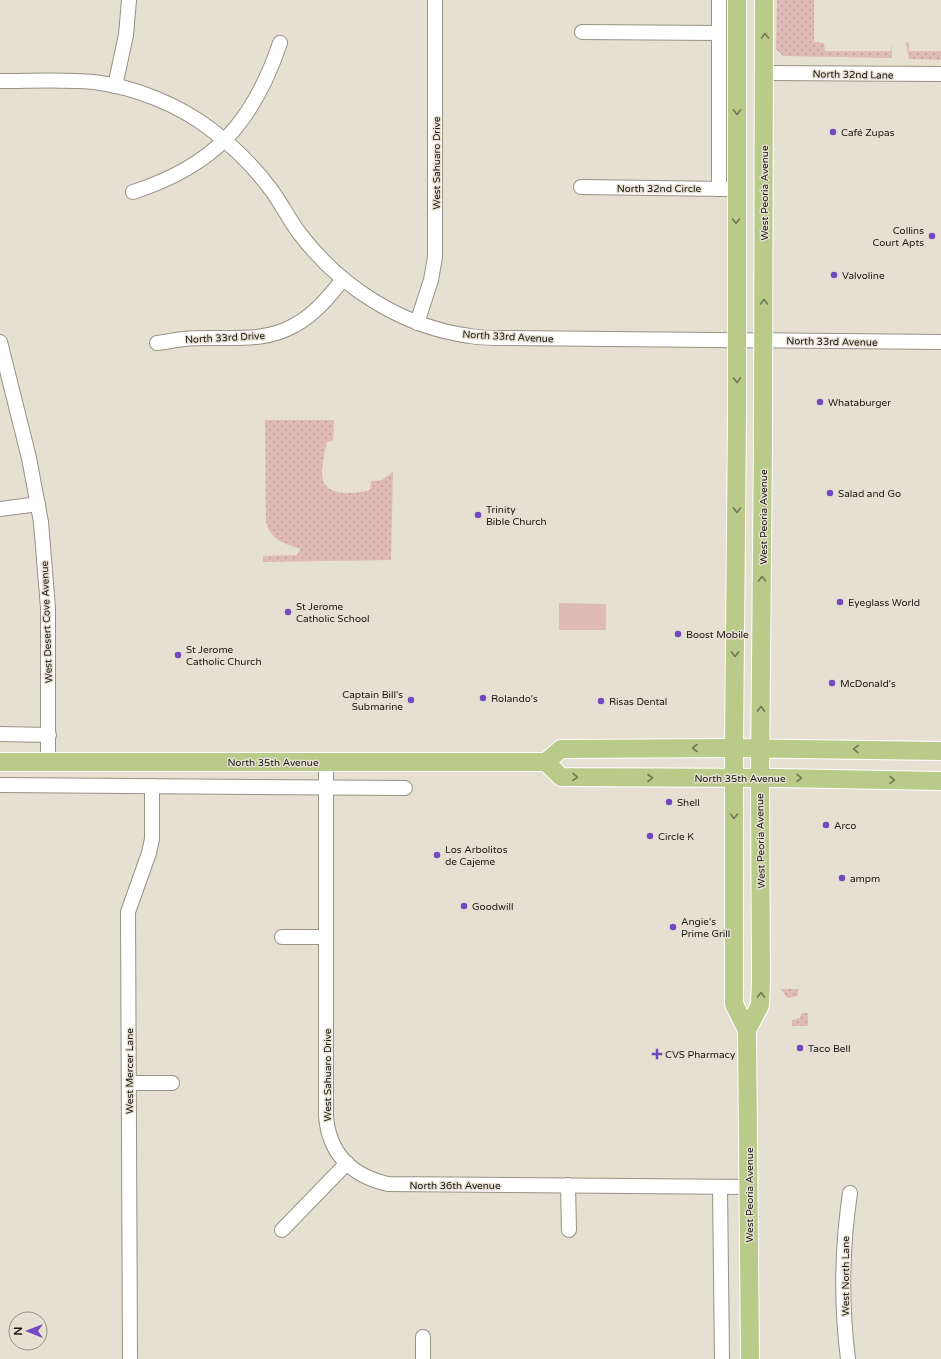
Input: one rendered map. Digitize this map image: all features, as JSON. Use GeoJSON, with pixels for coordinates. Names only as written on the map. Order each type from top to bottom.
{"type":"FeatureCollection","features":[{"type":"Feature","properties":{"kind":"main road","name":"West Peoria Avenue"},"geometry":{"type":"LineString","coordinates":[[736,0],[737,73],[728,189],[736,341],[738,417],[734,748],[734,1004],[747,1030],[750,1359]]}},
{"type":"Feature","properties":{"kind":"main road","name":"West Peoria Avenue"},"geometry":{"type":"LineString","coordinates":[[747,1030],[760,1005],[760,748],[764,341],[764,0]]}},
{"type":"Feature","properties":{"kind":"main road"},"geometry":{"type":"LineString","coordinates":[[737,73],[765,73]]}},
{"type":"Feature","properties":{"kind":"main road"},"geometry":{"type":"LineString","coordinates":[[546,762],[561,749],[760,748],[941,751]]}},
{"type":"Feature","properties":{"kind":"main road","name":"North 35th Avenue"},"geometry":{"type":"LineString","coordinates":[[0,762],[546,762],[561,777],[760,777],[941,781]]}},
{"type":"Feature","properties":{"kind":"main road"},"geometry":{"type":"LineString","coordinates":[[920,781],[933,770],[941,767]]}},
{"type":"Feature","properties":{"kind":"street"},"geometry":{"type":"LineString","coordinates":[[115,86],[126,35],[129,0]]}},
{"type":"Feature","properties":{"kind":"street","name":"West Sahuaro Drive"},"geometry":{"type":"LineString","coordinates":[[416,323],[430,280],[435,246],[435,0]]}},
{"type":"Feature","properties":{"kind":"street","name":"West Peoria Avenue"},"geometry":{"type":"LineString","coordinates":[[719,0],[719,33],[728,189]]}},
{"type":"Feature","properties":{"kind":"street"},"geometry":{"type":"LineString","coordinates":[[582,32],[719,33]]}},
{"type":"Feature","properties":{"kind":"street"},"geometry":{"type":"LineString","coordinates":[[132,192],[156,184],[192,166],[225,141],[249,113],[260,94],[271,70],[280,44]]}},
{"type":"Feature","properties":{"kind":"street","name":"North 32nd Lane"},"geometry":{"type":"LineString","coordinates":[[765,73],[941,74]]}},
{"type":"Feature","properties":{"kind":"street","name":"North 33rd Avenue"},"geometry":{"type":"LineString","coordinates":[[0,81],[74,81],[115,86],[170,105],[212,130],[254,168],[272,191],[300,234],[314,251],[343,279],[386,309],[416,323],[441,330],[477,337],[736,341],[941,342]]}},
{"type":"Feature","properties":{"kind":"street","name":"North 32nd Circle"},"geometry":{"type":"LineString","coordinates":[[581,187],[728,189]]}},
{"type":"Feature","properties":{"kind":"street","name":"North 33rd Drive"},"geometry":{"type":"LineString","coordinates":[[157,343],[184,339],[255,338],[283,331],[306,318],[320,306],[343,279]]}},
{"type":"Feature","properties":{"kind":"street","name":"West Desert Cove Avenue"},"geometry":{"type":"LineString","coordinates":[[0,342],[29,458],[38,504],[45,561],[48,608],[48,762]]}},
{"type":"Feature","properties":{"kind":"street"},"geometry":{"type":"LineString","coordinates":[[0,509],[38,504]]}},
{"type":"Feature","properties":{"kind":"street"},"geometry":{"type":"LineString","coordinates":[[0,734],[49,735]]}},
{"type":"Feature","properties":{"kind":"street","name":"West Sahuaro Drive"},"geometry":{"type":"LineString","coordinates":[[326,762],[328,1131],[332,1143],[347,1163]]}},
{"type":"Feature","properties":{"kind":"street"},"geometry":{"type":"LineString","coordinates":[[0,785],[405,788]]}},
{"type":"Feature","properties":{"kind":"street","name":"West Mercer Lane"},"geometry":{"type":"LineString","coordinates":[[130,1359],[128,912],[149,853],[152,839],[152,786]]}},
{"type":"Feature","properties":{"kind":"street"},"geometry":{"type":"LineString","coordinates":[[282,936],[326,936]]}},
{"type":"Feature","properties":{"kind":"street"},"geometry":{"type":"LineString","coordinates":[[129,1084],[172,1083]]}},
{"type":"Feature","properties":{"kind":"street"},"geometry":{"type":"LineString","coordinates":[[282,1230],[347,1163]]}},
{"type":"Feature","properties":{"kind":"street","name":"North 36th Avenue"},"geometry":{"type":"LineString","coordinates":[[347,1163],[361,1175],[375,1181],[388,1184],[749,1187]]}},
{"type":"Feature","properties":{"kind":"street"},"geometry":{"type":"LineString","coordinates":[[568,1185],[569,1230]]}},
{"type":"Feature","properties":{"kind":"street"},"geometry":{"type":"LineString","coordinates":[[720,1187],[722,1359]]}},
{"type":"Feature","properties":{"kind":"street","name":"West North Lane"},"geometry":{"type":"LineString","coordinates":[[848,1359],[844,1271],[846,1220],[850,1193]]}},
{"type":"Feature","properties":{"kind":"street"},"geometry":{"type":"LineString","coordinates":[[423,1337],[423,1359]]}},
{"type":"Feature","properties":{"kind":"shaded area"},"geometry":{"type":"Polygon","coordinates":[[[777,0],[814,0],[814,42],[824,43],[825,51],[891,51],[892,42],[892,58],[783,56],[776,49],[777,0]]]}},
{"type":"Feature","properties":{"kind":"shaded area"},"geometry":{"type":"Polygon","coordinates":[[[906,42],[909,43],[909,51],[941,51],[941,60],[909,59],[906,42]]]}},
{"type":"Feature","properties":{"kind":"shaded area"},"geometry":{"type":"Polygon","coordinates":[[[265,420],[334,420],[333,441],[327,442],[322,473],[323,481],[327,487],[333,490],[356,493],[370,490],[371,481],[382,480],[393,472],[391,560],[263,562],[263,556],[297,555],[300,550],[274,537],[266,522],[265,420]]]}},
{"type":"Feature","properties":{"kind":"shaded area"},"geometry":{"type":"Polygon","coordinates":[[[559,603],[606,604],[606,630],[559,630],[559,603]]]}},
{"type":"Feature","properties":{"kind":"shaded area"},"geometry":{"type":"Polygon","coordinates":[[[781,989],[798,989],[798,996],[787,998],[781,989]]]}},
{"type":"Feature","properties":{"kind":"shaded area"},"geometry":{"type":"Polygon","coordinates":[[[802,1013],[808,1013],[808,1026],[792,1026],[792,1020],[800,1018],[802,1013]]]}},
{"type":"Feature","properties":{"kind":"place","name":"Café Zupas"},"geometry":{"type":"Point","coordinates":[833,132]}},
{"type":"Feature","properties":{"kind":"place","name":"Collins Court Apts"},"geometry":{"type":"Point","coordinates":[932,236]}},
{"type":"Feature","properties":{"kind":"place","name":"Valvoline"},"geometry":{"type":"Point","coordinates":[834,275]}},
{"type":"Feature","properties":{"kind":"place","name":"Whataburger"},"geometry":{"type":"Point","coordinates":[820,402]}},
{"type":"Feature","properties":{"kind":"place","name":"Salad and Go"},"geometry":{"type":"Point","coordinates":[830,493]}},
{"type":"Feature","properties":{"kind":"place","name":"Trinity Bible Church"},"geometry":{"type":"Point","coordinates":[478,515]}},
{"type":"Feature","properties":{"kind":"place","name":"Eyeglass World"},"geometry":{"type":"Point","coordinates":[840,602]}},
{"type":"Feature","properties":{"kind":"place","name":"St Jerome Catholic School"},"geometry":{"type":"Point","coordinates":[288,612]}},
{"type":"Feature","properties":{"kind":"place","name":"Boost Mobile"},"geometry":{"type":"Point","coordinates":[678,634]}},
{"type":"Feature","properties":{"kind":"place","name":"St Jerome Catholic Church"},"geometry":{"type":"Point","coordinates":[178,655]}},
{"type":"Feature","properties":{"kind":"place","name":"McDonald's"},"geometry":{"type":"Point","coordinates":[832,683]}},
{"type":"Feature","properties":{"kind":"place","name":"Rolando's"},"geometry":{"type":"Point","coordinates":[483,698]}},
{"type":"Feature","properties":{"kind":"place","name":"Captain Bill's Submarine"},"geometry":{"type":"Point","coordinates":[411,700]}},
{"type":"Feature","properties":{"kind":"place","name":"Risas Dental"},"geometry":{"type":"Point","coordinates":[601,701]}},
{"type":"Feature","properties":{"kind":"place","name":"Shell"},"geometry":{"type":"Point","coordinates":[669,802]}},
{"type":"Feature","properties":{"kind":"place","name":"Arco"},"geometry":{"type":"Point","coordinates":[826,825]}},
{"type":"Feature","properties":{"kind":"place","name":"Circle K"},"geometry":{"type":"Point","coordinates":[650,836]}},
{"type":"Feature","properties":{"kind":"place","name":"Los Arbolitos de Cajeme"},"geometry":{"type":"Point","coordinates":[437,855]}},
{"type":"Feature","properties":{"kind":"place","name":"ampm"},"geometry":{"type":"Point","coordinates":[842,878]}},
{"type":"Feature","properties":{"kind":"place","name":"Goodwill"},"geometry":{"type":"Point","coordinates":[464,906]}},
{"type":"Feature","properties":{"kind":"place","name":"Angie's Prime Grill"},"geometry":{"type":"Point","coordinates":[673,927]}},
{"type":"Feature","properties":{"kind":"place","name":"Taco Bell"},"geometry":{"type":"Point","coordinates":[800,1048]}},
{"type":"Feature","properties":{"kind":"place","name":"CVS Pharmacy"},"geometry":{"type":"Point","coordinates":[657,1054]}}]}
